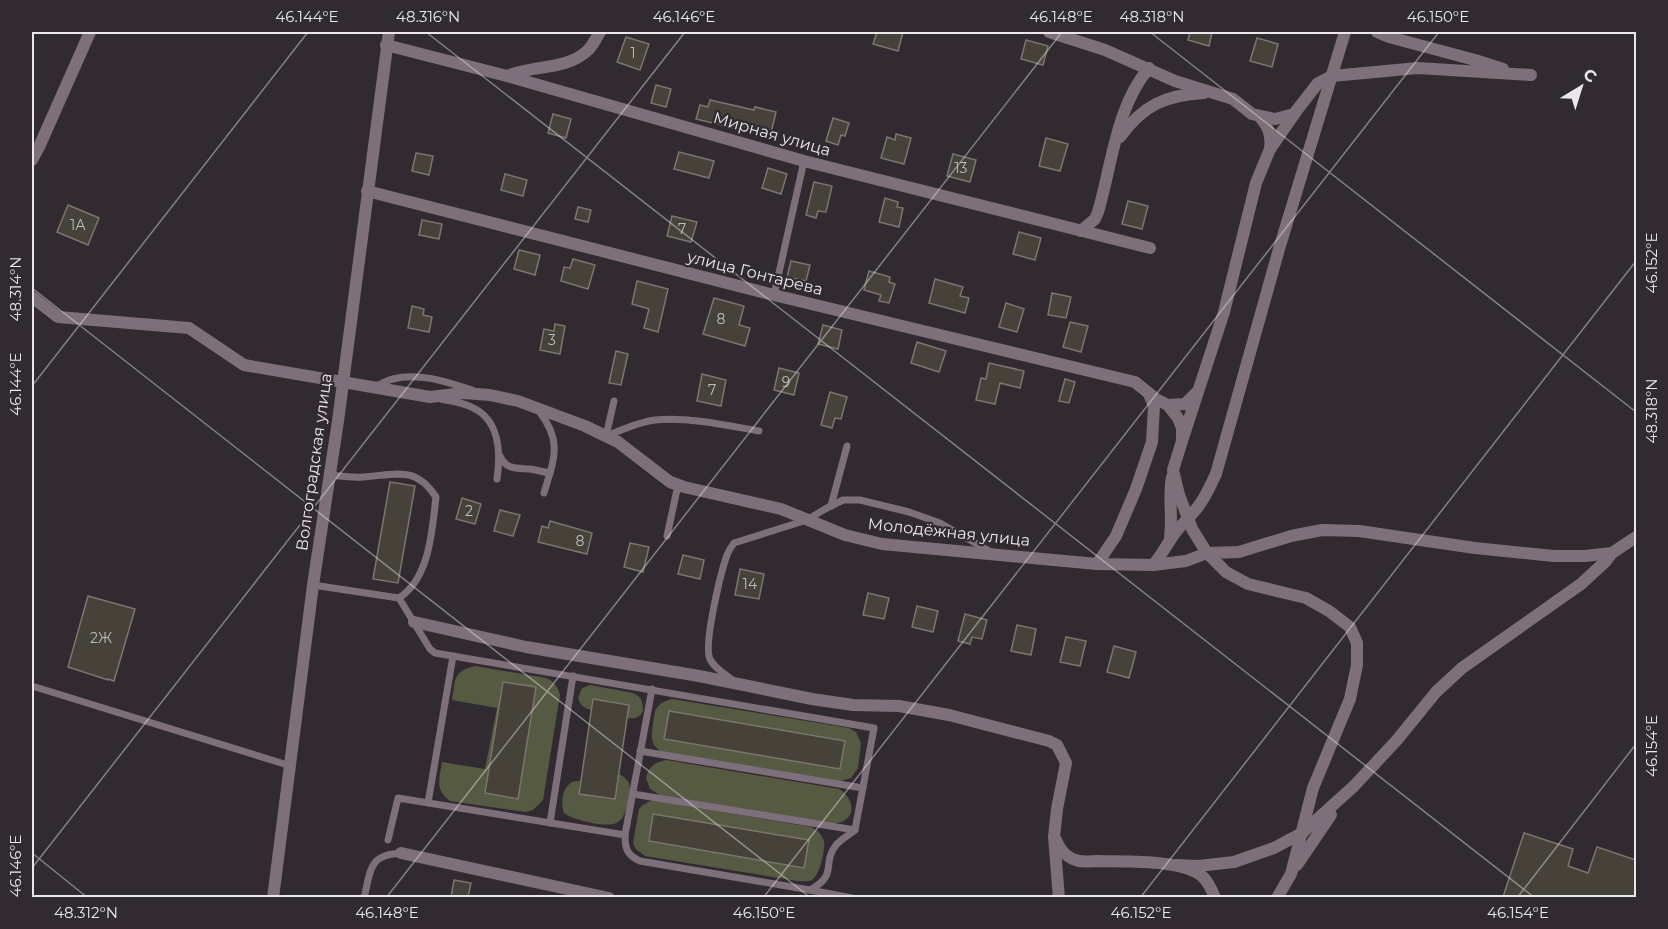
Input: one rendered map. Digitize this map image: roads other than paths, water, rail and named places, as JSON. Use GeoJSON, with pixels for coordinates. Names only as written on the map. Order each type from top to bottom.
{"type":"FeatureCollection","features":[{"type":"Feature","properties":{"kind":"street"},"geometry":{"type":"LineString","coordinates":[[32,160],[90,32]]}},
{"type":"Feature","properties":{"kind":"street","name":"Волгоградская улица"},"geometry":{"type":"LineString","coordinates":[[273,897],[313,585],[343,382],[389,32]]}},
{"type":"Feature","properties":{"kind":"street"},"geometry":{"type":"LineString","coordinates":[[507,76],[518,71],[575,61],[589,50],[600,32]]}},
{"type":"Feature","properties":{"kind":"street"},"geometry":{"type":"LineString","coordinates":[[1049,32],[1105,50],[1175,81],[1233,99],[1252,114],[1275,119],[1294,114]]}},
{"type":"Feature","properties":{"kind":"street"},"geometry":{"type":"LineString","coordinates":[[1153,565],[1207,494],[1216,474],[1279,249],[1344,32]]}},
{"type":"Feature","properties":{"kind":"street"},"geometry":{"type":"LineString","coordinates":[[1377,32],[1475,60],[1518,75]]}},
{"type":"Feature","properties":{"kind":"street","name":"Мирная улица"},"geometry":{"type":"LineString","coordinates":[[386,45],[507,76],[804,161],[1150,248]]}},
{"type":"Feature","properties":{"kind":"street"},"geometry":{"type":"LineString","coordinates":[[1081,231],[1091,224],[1098,212],[1122,118],[1141,78],[1149,68]]}},
{"type":"Feature","properties":{"kind":"street"},"geometry":{"type":"LineString","coordinates":[[1270,149],[1318,83],[1332,76],[1418,68],[1531,75]]}},
{"type":"Feature","properties":{"kind":"street"},"geometry":{"type":"LineString","coordinates":[[1114,145],[1132,121],[1161,100],[1173,96],[1213,92]]}},
{"type":"Feature","properties":{"kind":"street"},"geometry":{"type":"LineString","coordinates":[[1170,540],[1172,522],[1169,490],[1173,470],[1224,312],[1256,183],[1272,140],[1266,125],[1259,116]]}},
{"type":"Feature","properties":{"kind":"street","name":"улица Гонтарева"},"geometry":{"type":"LineString","coordinates":[[368,191],[774,295],[1135,382],[1148,393]]}},
{"type":"Feature","properties":{"kind":"street","name":"Молодёжная улица"},"geometry":{"type":"LineString","coordinates":[[32,297],[58,317],[189,328],[244,365],[430,397],[464,393],[490,395],[536,407],[618,442],[670,482],[781,509],[845,535],[882,544],[1097,564],[1153,565],[1186,561],[1207,553],[1239,552],[1291,536],[1322,530],[1359,531],[1474,548],[1554,556],[1612,553]]}},
{"type":"Feature","properties":{"kind":"street"},"geometry":{"type":"LineString","coordinates":[[1168,405],[1185,404],[1200,389]]}},
{"type":"Feature","properties":{"kind":"street"},"geometry":{"type":"LineString","coordinates":[[1148,393],[1168,405],[1178,418],[1182,428],[1182,441]]}},
{"type":"Feature","properties":{"kind":"street"},"geometry":{"type":"LineString","coordinates":[[1097,564],[1116,536],[1136,489],[1152,442],[1154,405],[1148,393]]}},
{"type":"Feature","properties":{"kind":"street"},"geometry":{"type":"LineString","coordinates":[[1173,470],[1179,495],[1192,529],[1207,553],[1226,572],[1248,584],[1306,598],[1329,611],[1350,627],[1357,643],[1350,699],[1312,788],[1291,874],[1269,897]]}},
{"type":"Feature","properties":{"kind":"street"},"geometry":{"type":"LineString","coordinates":[[1054,837],[1064,853],[1079,861],[1198,866],[1234,862],[1266,852],[1302,833],[1354,786],[1397,740],[1436,692],[1462,668],[1581,584],[1612,553],[1636,537]]}},
{"type":"Feature","properties":{"kind":"street"},"geometry":{"type":"LineString","coordinates":[[414,622],[525,647],[853,705],[899,706],[949,715],[1049,741],[1057,745],[1066,763],[1054,837],[1059,897]]}},
{"type":"Feature","properties":{"kind":"street"},"geometry":{"type":"LineString","coordinates":[[1277,897],[1321,828],[1354,786]]}},
{"type":"Feature","properties":{"kind":"street"},"geometry":{"type":"LineString","coordinates":[[401,854],[609,897]]}},
{"type":"Feature","properties":{"kind":"street"},"geometry":{"type":"LineString","coordinates":[[1176,865],[1189,868],[1205,879],[1215,897]]}},
{"type":"Feature","properties":{"kind":"lane"},"geometry":{"type":"LineString","coordinates":[[774,295],[804,161]]}},
{"type":"Feature","properties":{"kind":"lane"},"geometry":{"type":"LineString","coordinates":[[373,388],[391,379],[407,376],[446,382],[490,395]]}},
{"type":"Feature","properties":{"kind":"lane"},"geometry":{"type":"LineString","coordinates":[[430,397],[470,406],[481,413],[490,422],[499,454],[503,463],[508,467],[550,473]]}},
{"type":"Feature","properties":{"kind":"lane"},"geometry":{"type":"LineString","coordinates":[[606,436],[614,401]]}},
{"type":"Feature","properties":{"kind":"lane"},"geometry":{"type":"LineString","coordinates":[[536,407],[548,423],[555,448],[544,493]]}},
{"type":"Feature","properties":{"kind":"lane"},"geometry":{"type":"LineString","coordinates":[[606,436],[655,420],[708,422],[759,430]]}},
{"type":"Feature","properties":{"kind":"lane"},"geometry":{"type":"LineString","coordinates":[[831,506],[847,446]]}},
{"type":"Feature","properties":{"kind":"lane"},"geometry":{"type":"LineString","coordinates":[[497,479],[499,454]]}},
{"type":"Feature","properties":{"kind":"lane"},"geometry":{"type":"LineString","coordinates":[[313,585],[399,598],[409,592],[429,553],[436,497],[421,479],[413,475],[400,474],[362,478],[329,475]]}},
{"type":"Feature","properties":{"kind":"lane"},"geometry":{"type":"LineString","coordinates":[[667,536],[678,485]]}},
{"type":"Feature","properties":{"kind":"lane"},"geometry":{"type":"LineString","coordinates":[[738,684],[710,659],[708,643],[718,589],[728,551],[734,543],[807,520],[843,500],[860,500],[909,512],[940,523],[996,554]]}},
{"type":"Feature","properties":{"kind":"lane"},"geometry":{"type":"LineString","coordinates":[[399,598],[430,649],[435,653],[874,728],[855,830],[836,846],[830,857],[826,878],[810,890]]}},
{"type":"Feature","properties":{"kind":"lane"},"geometry":{"type":"LineString","coordinates":[[428,803],[453,656]]}},
{"type":"Feature","properties":{"kind":"lane"},"geometry":{"type":"LineString","coordinates":[[550,823],[573,676]]}},
{"type":"Feature","properties":{"kind":"lane"},"geometry":{"type":"LineString","coordinates":[[32,686],[291,766]]}},
{"type":"Feature","properties":{"kind":"lane"},"geometry":{"type":"LineString","coordinates":[[652,689],[625,835],[625,845],[632,857],[640,861],[852,897]]}},
{"type":"Feature","properties":{"kind":"lane"},"geometry":{"type":"LineString","coordinates":[[640,751],[863,788]]}},
{"type":"Feature","properties":{"kind":"lane"},"geometry":{"type":"LineString","coordinates":[[633,794],[855,830]]}},
{"type":"Feature","properties":{"kind":"lane"},"geometry":{"type":"LineString","coordinates":[[388,840],[398,798],[625,835]]}},
{"type":"Feature","properties":{"kind":"lane"},"geometry":{"type":"LineString","coordinates":[[364,897],[372,867],[377,859],[384,855],[401,854]]}}]}
